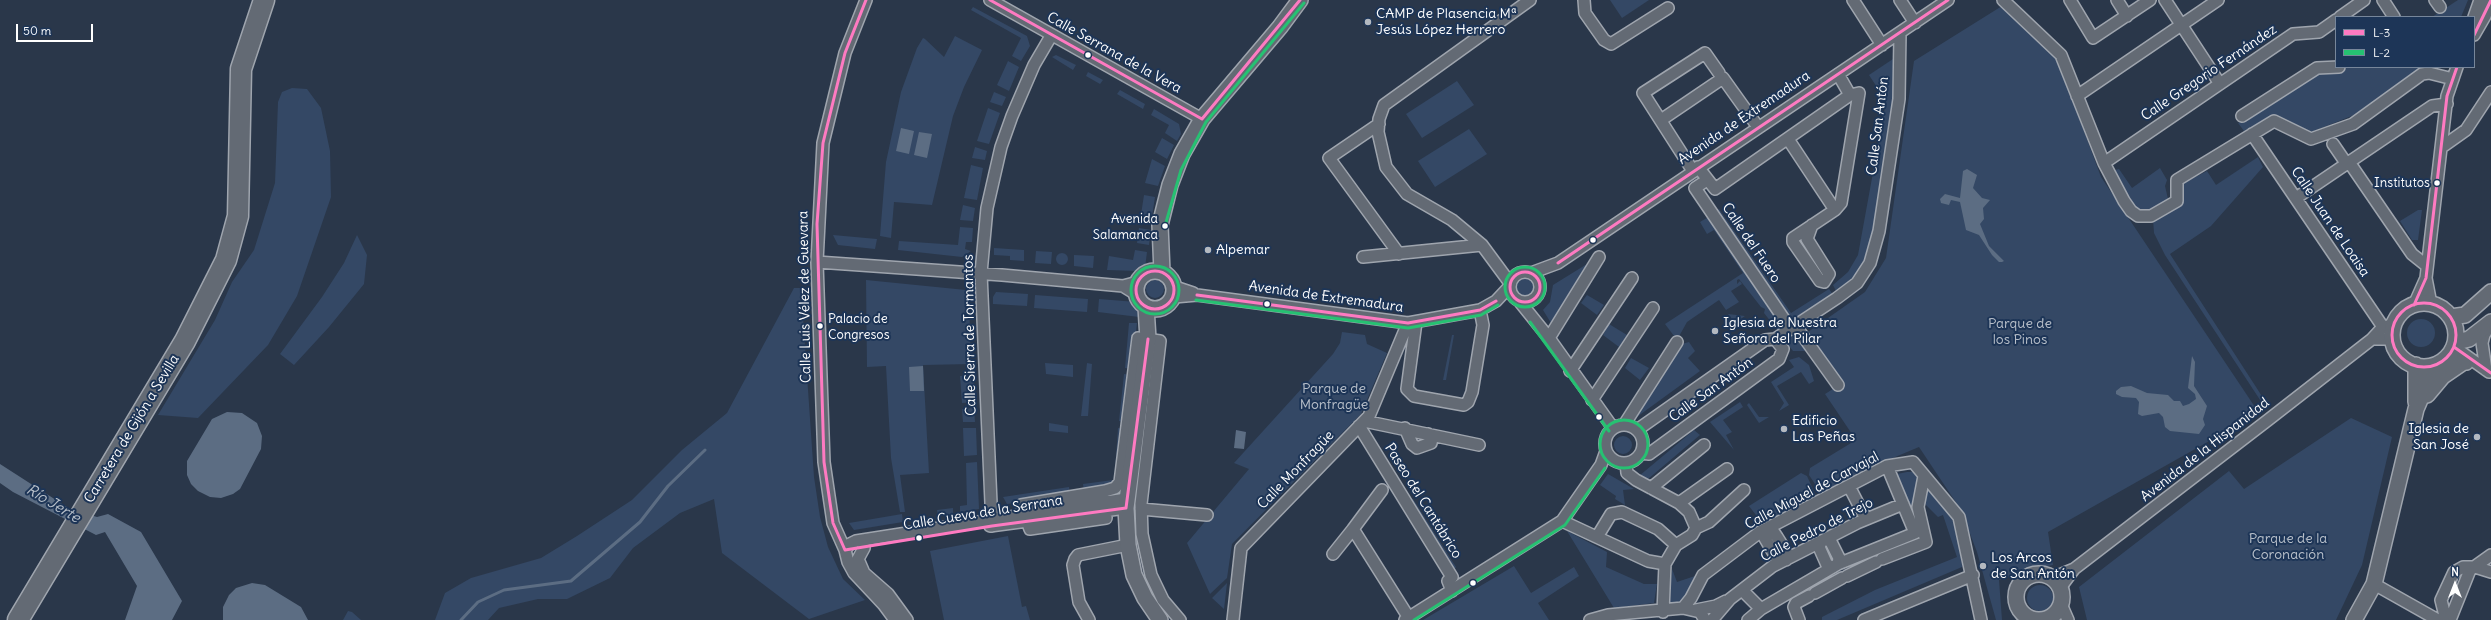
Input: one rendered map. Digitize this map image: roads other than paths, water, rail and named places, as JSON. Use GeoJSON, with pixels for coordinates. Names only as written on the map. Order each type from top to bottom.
{"type":"FeatureCollection","features":[{"type":"Feature","properties":{"kind":"highway","name":"Carretera de Gijón a Sevilla"},"geometry":{"type":"LineString","coordinates":[[18,620],[185,341],[226,260],[238,216],[241,69],[256,18],[264,0]]}},
{"type":"Feature","properties":{"kind":"main road"},"geometry":{"type":"LineString","coordinates":[[1280,27],[1288,0]]}},
{"type":"Feature","properties":{"kind":"main road"},"geometry":{"type":"LineString","coordinates":[[1156,271],[1170,278],[1174,292],[1167,306],[1152,309],[1141,304],[1137,288],[1156,271],[1160,225],[1176,168],[1202,120],[1280,27],[1300,0]]}},
{"type":"Feature","properties":{"kind":"main road"},"geometry":{"type":"LineString","coordinates":[[2451,316],[2465,315],[2491,292]]}},
{"type":"Feature","properties":{"kind":"main road"},"geometry":{"type":"LineString","coordinates":[[2416,365],[2400,355],[2390,330],[2398,316],[2414,305],[2431,304],[2445,310],[2451,316],[2456,332],[2450,350],[2416,409]]}},
{"type":"Feature","properties":{"kind":"main road"},"geometry":{"type":"LineString","coordinates":[[1152,309],[1126,504],[1128,545],[1134,575],[1145,598],[1160,620]]}},
{"type":"Feature","properties":{"kind":"main road"},"geometry":{"type":"LineString","coordinates":[[2416,365],[2450,350],[2482,331],[2491,323]]}},
{"type":"Feature","properties":{"kind":"main road"},"geometry":{"type":"LineString","coordinates":[[2416,409],[2443,376],[2462,363]]}},
{"type":"Feature","properties":{"kind":"main road"},"geometry":{"type":"LineString","coordinates":[[2354,620],[2374,584],[2416,409],[2416,365]]}},
{"type":"Feature","properties":{"kind":"main road"},"geometry":{"type":"LineString","coordinates":[[2037,574],[2056,583],[2061,604],[2057,611],[2042,619],[2025,614],[2017,614],[2017,592],[2024,580],[2037,574]]}},
{"type":"Feature","properties":{"kind":"street","name":"Calle Luis Vélez de Guevara"},"geometry":{"type":"LineString","coordinates":[[866,0],[845,53],[823,143],[817,262],[824,462],[833,523],[854,573],[895,620]]}},
{"type":"Feature","properties":{"kind":"street","name":"Calle Serrana de la Vera"},"geometry":{"type":"LineString","coordinates":[[990,0],[1051,36],[1202,120]]}},
{"type":"Feature","properties":{"kind":"street"},"geometry":{"type":"LineString","coordinates":[[1530,0],[1384,105],[1378,132],[1386,167],[1407,194],[1452,220],[1482,245],[1512,281],[1512,296],[1534,319],[1549,338],[1570,371],[1613,428]]}},
{"type":"Feature","properties":{"kind":"street"},"geometry":{"type":"LineString","coordinates":[[1584,0],[1586,13],[1604,40],[1611,44],[1668,8]]}},
{"type":"Feature","properties":{"kind":"street"},"geometry":{"type":"LineString","coordinates":[[1853,0],[1882,45]]}},
{"type":"Feature","properties":{"kind":"street"},"geometry":{"type":"LineString","coordinates":[[1900,0],[1915,22]]}},
{"type":"Feature","properties":{"kind":"street","name":"Avenida de Extremadura"},"geometry":{"type":"LineString","coordinates":[[1531,273],[1558,263],[1948,0]]}},
{"type":"Feature","properties":{"kind":"street"},"geometry":{"type":"LineString","coordinates":[[2004,0],[2061,55],[2104,164],[2124,201],[2131,211],[2138,216],[2151,216],[2177,201],[2177,180],[2274,122],[2311,139],[2353,124],[2422,74],[2429,73],[2453,79]]}},
{"type":"Feature","properties":{"kind":"street"},"geometry":{"type":"LineString","coordinates":[[2070,0],[2093,38],[2150,0]]}},
{"type":"Feature","properties":{"kind":"street"},"geometry":{"type":"LineString","coordinates":[[2117,0],[2127,16]]}},
{"type":"Feature","properties":{"kind":"street"},"geometry":{"type":"LineString","coordinates":[[2165,0],[2220,84]]}},
{"type":"Feature","properties":{"kind":"street"},"geometry":{"type":"LineString","coordinates":[[2077,96],[2218,0]]}},
{"type":"Feature","properties":{"kind":"street"},"geometry":{"type":"LineString","coordinates":[[2341,16],[2364,0]]}},
{"type":"Feature","properties":{"kind":"street"},"geometry":{"type":"LineString","coordinates":[[2383,0],[2393,16]]}},
{"type":"Feature","properties":{"kind":"street"},"geometry":{"type":"LineString","coordinates":[[2474,16],[2480,0]]}},
{"type":"Feature","properties":{"kind":"street"},"geometry":{"type":"LineString","coordinates":[[2475,33],[2485,16],[2490,0]]}},
{"type":"Feature","properties":{"kind":"street","name":"Calle Gregorio Fernández"},"geometry":{"type":"LineString","coordinates":[[2104,164],[2293,34],[2318,32],[2335,21]]}},
{"type":"Feature","properties":{"kind":"street","name":"Calle San Antón"},"geometry":{"type":"LineString","coordinates":[[1637,430],[1765,340],[1775,339],[1857,283],[1870,263],[1879,231],[1899,99],[1900,33]]}},
{"type":"Feature","properties":{"kind":"street","name":"Calle Sierra de Tormantos"},"geometry":{"type":"LineString","coordinates":[[991,522],[981,273],[987,208],[1001,147],[1012,116],[1034,65],[1051,36]]}},
{"type":"Feature","properties":{"kind":"street"},"geometry":{"type":"LineString","coordinates":[[1719,73],[1706,53],[1643,93],[1696,169],[1715,189],[1850,95],[1859,93],[1841,203],[1835,210],[1796,234],[1793,242],[1820,281],[1824,282],[1829,274],[1807,239],[1812,225]]}},
{"type":"Feature","properties":{"kind":"street"},"geometry":{"type":"LineString","coordinates":[[2242,116],[2317,68],[2335,67]]}},
{"type":"Feature","properties":{"kind":"street"},"geometry":{"type":"LineString","coordinates":[[2431,304],[2426,278],[2427,266],[2446,104],[2457,68]]}},
{"type":"Feature","properties":{"kind":"street"},"geometry":{"type":"LineString","coordinates":[[1838,74],[1850,95]]}},
{"type":"Feature","properties":{"kind":"street"},"geometry":{"type":"LineString","coordinates":[[1661,120],[1723,78],[1758,127]]}},
{"type":"Feature","properties":{"kind":"street"},"geometry":{"type":"LineString","coordinates":[[2442,147],[2466,130],[2491,92]]}},
{"type":"Feature","properties":{"kind":"street"},"geometry":{"type":"LineString","coordinates":[[2296,198],[2432,106],[2446,104]]}},
{"type":"Feature","properties":{"kind":"street"},"geometry":{"type":"LineString","coordinates":[[1379,124],[1329,158],[1399,254]]}},
{"type":"Feature","properties":{"kind":"street","name":"Calle Juan de Loaisa"},"geometry":{"type":"LineString","coordinates":[[2252,134],[2390,330]]}},
{"type":"Feature","properties":{"kind":"street"},"geometry":{"type":"LineString","coordinates":[[1788,139],[1835,210]]}},
{"type":"Feature","properties":{"kind":"street"},"geometry":{"type":"LineString","coordinates":[[2333,144],[2412,254],[2427,266]]}},
{"type":"Feature","properties":{"kind":"street","name":"Calle del Fuero"},"geometry":{"type":"LineString","coordinates":[[1707,180],[1696,188],[1793,326]]}},
{"type":"Feature","properties":{"kind":"street"},"geometry":{"type":"LineString","coordinates":[[1363,257],[1482,245]]}},
{"type":"Feature","properties":{"kind":"street"},"geometry":{"type":"LineString","coordinates":[[1549,338],[1599,257]]}},
{"type":"Feature","properties":{"kind":"street"},"geometry":{"type":"LineString","coordinates":[[817,262],[981,273],[1137,288]]}},
{"type":"Feature","properties":{"kind":"street","name":"Avenida de Extremadura"},"geometry":{"type":"LineString","coordinates":[[1540,285],[1558,263]]}},
{"type":"Feature","properties":{"kind":"street"},"geometry":{"type":"LineString","coordinates":[[1512,281],[1523,272],[1531,273],[1537,277],[1540,285],[1540,292],[1535,300],[1534,319]]}},
{"type":"Feature","properties":{"kind":"street"},"geometry":{"type":"LineString","coordinates":[[1570,371],[1632,278]]}},
{"type":"Feature","properties":{"kind":"street"},"geometry":{"type":"LineString","coordinates":[[2414,305],[2426,278]]}},
{"type":"Feature","properties":{"kind":"street","name":"Avenida de Extremadura"},"geometry":{"type":"LineString","coordinates":[[1174,292],[1412,323],[1480,310],[1496,301],[1512,281]]}},
{"type":"Feature","properties":{"kind":"street"},"geometry":{"type":"LineString","coordinates":[[1518,301],[1535,300]]}},
{"type":"Feature","properties":{"kind":"street","name":"Avenida de Extremadura"},"geometry":{"type":"LineString","coordinates":[[1496,301],[1518,301]]}},
{"type":"Feature","properties":{"kind":"street"},"geometry":{"type":"LineString","coordinates":[[1592,400],[1653,308]]}},
{"type":"Feature","properties":{"kind":"street"},"geometry":{"type":"LineString","coordinates":[[1412,323],[1407,389],[1414,396],[1464,405],[1468,402],[1472,392],[1483,325],[1480,310]]}},
{"type":"Feature","properties":{"kind":"street","name":"Calle Monfragüe"},"geometry":{"type":"LineString","coordinates":[[1233,620],[1242,548],[1369,416],[1412,323]]}},
{"type":"Feature","properties":{"kind":"street"},"geometry":{"type":"LineString","coordinates":[[2489,371],[2482,344],[2484,335],[2491,323]]}},
{"type":"Feature","properties":{"kind":"street"},"geometry":{"type":"LineString","coordinates":[[1793,326],[1838,385]]}},
{"type":"Feature","properties":{"kind":"street","name":"Avenida de la Hispanidad"},"geometry":{"type":"LineString","coordinates":[[2056,583],[2372,339],[2390,330]]}},
{"type":"Feature","properties":{"kind":"street"},"geometry":{"type":"LineString","coordinates":[[1126,504],[1106,501],[1021,505],[1030,529],[1106,518],[1106,501],[1120,482],[1138,338],[1160,341],[1141,510],[1142,534],[1151,575],[1164,600],[1180,620]]}},
{"type":"Feature","properties":{"kind":"street","name":"Calle San Antón"},"geometry":{"type":"LineString","coordinates":[[1641,453],[1649,454],[1779,359],[1783,349],[1775,339]]}},
{"type":"Feature","properties":{"kind":"street"},"geometry":{"type":"LineString","coordinates":[[1624,425],[1677,342]]}},
{"type":"Feature","properties":{"kind":"street"},"geometry":{"type":"LineString","coordinates":[[2450,350],[2462,363],[2489,371]]}},
{"type":"Feature","properties":{"kind":"street"},"geometry":{"type":"LineString","coordinates":[[2450,350],[2489,371]]}},
{"type":"Feature","properties":{"kind":"street"},"geometry":{"type":"LineString","coordinates":[[1361,424],[1405,428],[1479,445]]}},
{"type":"Feature","properties":{"kind":"street","name":"Paseo del Cantábrico"},"geometry":{"type":"LineString","coordinates":[[1361,424],[1452,577],[1448,581],[1452,591]]}},
{"type":"Feature","properties":{"kind":"street"},"geometry":{"type":"LineString","coordinates":[[1353,529],[1407,619],[1562,521],[1601,465],[1606,451],[1605,438],[1613,428],[1624,425],[1637,430],[1643,441],[1641,453],[1637,458],[1626,463],[1614,461],[1601,465]]}},
{"type":"Feature","properties":{"kind":"street"},"geometry":{"type":"LineString","coordinates":[[1405,428],[1412,444],[1418,448],[1431,443],[1432,439],[1428,434]]}},
{"type":"Feature","properties":{"kind":"street"},"geometry":{"type":"LineString","coordinates":[[1651,488],[1704,445]]}},
{"type":"Feature","properties":{"kind":"street"},"geometry":{"type":"LineString","coordinates":[[1606,451],[1614,461]]}},
{"type":"Feature","properties":{"kind":"street","name":"Calle Miguel de Carvajal"},"geometry":{"type":"LineString","coordinates":[[1683,608],[1691,598],[1703,575],[1765,529],[1887,466],[1913,462],[1924,476]]}},
{"type":"Feature","properties":{"kind":"street"},"geometry":{"type":"LineString","coordinates":[[1626,463],[1627,473],[1679,503],[1690,512],[1696,528]]}},
{"type":"Feature","properties":{"kind":"street"},"geometry":{"type":"LineString","coordinates":[[1748,620],[1760,609],[1835,566],[1915,533],[1887,466]]}},
{"type":"Feature","properties":{"kind":"street"},"geometry":{"type":"LineString","coordinates":[[1679,503],[1727,469]]}},
{"type":"Feature","properties":{"kind":"street"},"geometry":{"type":"LineString","coordinates":[[1799,620],[1794,607],[1796,603],[1844,577],[1926,542],[1918,507],[1924,476]]}},
{"type":"Feature","properties":{"kind":"street"},"geometry":{"type":"LineString","coordinates":[[1924,476],[1959,517],[1973,575],[1981,620]]}},
{"type":"Feature","properties":{"kind":"street"},"geometry":{"type":"LineString","coordinates":[[1846,487],[1851,490],[1866,519]]}},
{"type":"Feature","properties":{"kind":"street"},"geometry":{"type":"LineString","coordinates":[[1333,554],[1382,490]]}},
{"type":"Feature","properties":{"kind":"street"},"geometry":{"type":"LineString","coordinates":[[1664,612],[1665,564],[1676,546],[1692,535],[1696,528],[1709,522],[1744,490]]}},
{"type":"Feature","properties":{"kind":"street","name":"Calle Pedro de Trejo"},"geometry":{"type":"LineString","coordinates":[[1712,620],[1730,599],[1784,561],[1866,519],[1903,504]]}},
{"type":"Feature","properties":{"kind":"street"},"geometry":{"type":"LineString","coordinates":[[1141,510],[1207,515]]}},
{"type":"Feature","properties":{"kind":"street"},"geometry":{"type":"LineString","coordinates":[[1597,537],[1611,514],[1622,512],[1658,529],[1676,546]]}},
{"type":"Feature","properties":{"kind":"street","name":"Calle Cueva de la Serrana"},"geometry":{"type":"LineString","coordinates":[[845,550],[860,544],[991,522],[1026,518]]}},
{"type":"Feature","properties":{"kind":"street"},"geometry":{"type":"LineString","coordinates":[[1562,521],[1648,561],[1665,564]]}},
{"type":"Feature","properties":{"kind":"street"},"geometry":{"type":"LineString","coordinates":[[1765,529],[1773,531],[1777,537],[1787,554],[1784,561]]}},
{"type":"Feature","properties":{"kind":"street"},"geometry":{"type":"LineString","coordinates":[[838,533],[845,538],[860,544],[858,559],[864,573]]}},
{"type":"Feature","properties":{"kind":"street"},"geometry":{"type":"LineString","coordinates":[[1824,540],[1819,547],[1827,565],[1835,566]]}},
{"type":"Feature","properties":{"kind":"street"},"geometry":{"type":"LineString","coordinates":[[1089,620],[1079,602],[1073,565],[1075,559],[1078,555],[1128,545]]}},
{"type":"Feature","properties":{"kind":"street"},"geometry":{"type":"LineString","coordinates":[[845,550],[864,573],[888,594],[907,620]]}},
{"type":"Feature","properties":{"kind":"street"},"geometry":{"type":"LineString","coordinates":[[2450,620],[2469,573],[2491,554]]}},
{"type":"Feature","properties":{"kind":"street"},"geometry":{"type":"LineString","coordinates":[[2446,620],[2441,600],[2454,572],[2463,567],[2475,567],[2491,572]]}},
{"type":"Feature","properties":{"kind":"street"},"geometry":{"type":"LineString","coordinates":[[1864,620],[1973,575]]}},
{"type":"Feature","properties":{"kind":"street"},"geometry":{"type":"LineString","coordinates":[[2374,584],[2438,620]]}},
{"type":"Feature","properties":{"kind":"street"},"geometry":{"type":"LineString","coordinates":[[1742,590],[1760,609]]}},
{"type":"Feature","properties":{"kind":"street"},"geometry":{"type":"LineString","coordinates":[[1590,620],[1608,615],[1664,612],[1683,608],[1696,610],[1716,606],[1730,599]]}},
{"type":"Feature","properties":{"kind":"street"},"geometry":{"type":"LineString","coordinates":[[2061,604],[2068,620]]}},
{"type":"Feature","properties":{"kind":"street"},"geometry":{"type":"LineString","coordinates":[[1696,610],[1704,616],[1705,620]]}},
{"type":"Feature","properties":{"kind":"water"},"geometry":{"type":"Polygon","coordinates":[[[901,128],[914,131],[909,154],[896,151],[901,128]]]}},
{"type":"Feature","properties":{"kind":"water"},"geometry":{"type":"Polygon","coordinates":[[[919,132],[932,134],[927,158],[914,155],[919,132]]]}},
{"type":"Feature","properties":{"kind":"water"},"geometry":{"type":"Polygon","coordinates":[[[1967,169],[1977,175],[1973,188],[1982,198],[1990,200],[1983,208],[1984,219],[1980,224],[1989,246],[2004,261],[2002,262],[1999,262],[1992,255],[1979,235],[1966,230],[1960,202],[1951,200],[1949,205],[1941,203],[1940,199],[1945,194],[1960,198],[1963,171],[1967,169]]]}},
{"type":"Feature","properties":{"kind":"water"},"geometry":{"type":"Polygon","coordinates":[[[2192,356],[2195,362],[2194,386],[2207,406],[2203,419],[2205,425],[2199,434],[2170,431],[2165,427],[2163,417],[2159,413],[2142,416],[2138,414],[2139,402],[2136,398],[2122,397],[2116,394],[2116,391],[2121,387],[2131,386],[2147,393],[2168,395],[2174,401],[2180,401],[2183,406],[2189,404],[2196,399],[2195,394],[2188,388],[2192,356]]]}},
{"type":"Feature","properties":{"kind":"water"},"geometry":{"type":"Polygon","coordinates":[[[923,366],[924,391],[910,391],[909,367],[923,366]]]}},
{"type":"Feature","properties":{"kind":"water"},"geometry":{"type":"Polygon","coordinates":[[[227,412],[242,413],[257,423],[262,436],[261,449],[240,489],[233,494],[221,498],[210,497],[198,491],[191,484],[187,475],[187,461],[212,419],[227,412]]]}},
{"type":"Feature","properties":{"kind":"water"},"geometry":{"type":"Polygon","coordinates":[[[1236,430],[1246,432],[1244,449],[1234,448],[1236,430]]]}},
{"type":"Feature","properties":{"kind":"water","name":"Río Jerte"},"geometry":{"type":"Polygon","coordinates":[[[0,464],[70,509],[97,517],[108,514],[141,532],[182,601],[172,620],[125,620],[137,586],[105,532],[96,535],[13,492],[0,483],[0,464]]]}},
{"type":"Feature","properties":{"kind":"water"},"geometry":{"type":"Polygon","coordinates":[[[252,583],[265,585],[301,607],[308,620],[223,620],[223,607],[229,595],[236,588],[252,583]]]}},
{"type":"Feature","properties":{"kind":"waterway"},"geometry":{"type":"LineString","coordinates":[[461,620],[478,602],[504,590],[571,581],[640,522],[668,486],[705,450]]}},
{"type":"Feature","properties":{"kind":"place","name":"CAMP de Plasencia Mª Jesús López Herrero"},"geometry":{"type":"Point","coordinates":[1368,22]}},
{"type":"Feature","properties":{"kind":"place","name":"Institutos"},"geometry":{"type":"Point","coordinates":[2437,183]}},
{"type":"Feature","properties":{"kind":"place","name":"Avenida Salamanca"},"geometry":{"type":"Point","coordinates":[1165,226]}},
{"type":"Feature","properties":{"kind":"place","name":"Alpemar"},"geometry":{"type":"Point","coordinates":[1208,250]}},
{"type":"Feature","properties":{"kind":"place","name":"Palacio de Congresos"},"geometry":{"type":"Point","coordinates":[820,326]}},
{"type":"Feature","properties":{"kind":"place","name":"Iglesia de Nuestra Señora del Pilar"},"geometry":{"type":"Point","coordinates":[1715,331]}},
{"type":"Feature","properties":{"kind":"place","name":"Edificio Las Peñas"},"geometry":{"type":"Point","coordinates":[1784,429]}},
{"type":"Feature","properties":{"kind":"place","name":"Iglesia de San José"},"geometry":{"type":"Point","coordinates":[2477,437]}},
{"type":"Feature","properties":{"kind":"place","name":"Los Arcos de San Antón"},"geometry":{"type":"Point","coordinates":[1983,566]}},
{"type":"Feature","properties":{"kind":"park label","name":"Parque de los Pinos"},"geometry":{"type":"Point","coordinates":[2020,332]}},
{"type":"Feature","properties":{"kind":"park label","name":"Parque de Monfragüe"},"geometry":{"type":"Point","coordinates":[1334,398]}},
{"type":"Feature","properties":{"kind":"park label","name":"Parque de la Coronación"},"geometry":{"type":"Point","coordinates":[2288,548]}}]}
